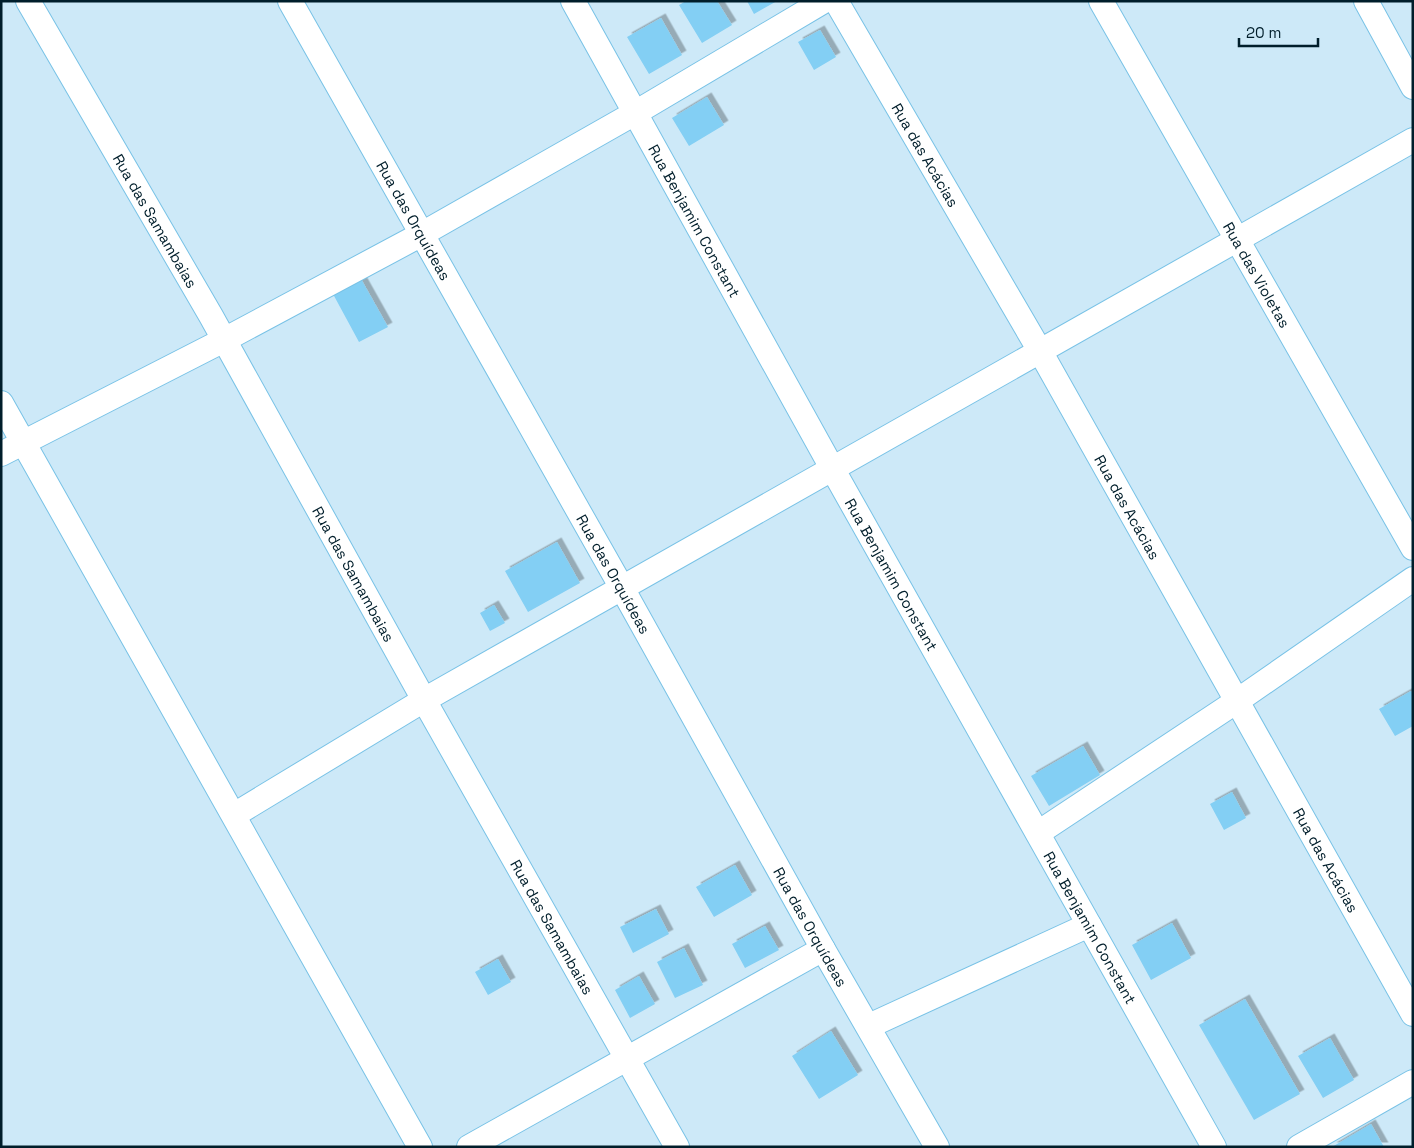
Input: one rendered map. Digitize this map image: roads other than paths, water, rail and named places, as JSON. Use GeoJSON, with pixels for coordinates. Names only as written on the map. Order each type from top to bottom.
{"type":"FeatureCollection","features":[{"type":"Feature","properties":{"kind":"street","name":"Rua das Samambaias"},"geometry":{"type":"LineString","coordinates":[[28,1],[224,340],[424,700],[677,1147]]}},
{"type":"Feature","properties":{"kind":"street","name":"Rua das Orquídeas"},"geometry":{"type":"LineString","coordinates":[[290,1],[936,1147]]}},
{"type":"Feature","properties":{"kind":"street","name":"Rua Benjamim Constant"},"geometry":{"type":"LineString","coordinates":[[573,1],[832,468],[1214,1147]]}},
{"type":"Feature","properties":{"kind":"street"},"geometry":{"type":"LineString","coordinates":[[1,454],[224,340],[422,234],[635,113],[824,1]]}},
{"type":"Feature","properties":{"kind":"street","name":"Rua das Acácias"},"geometry":{"type":"LineString","coordinates":[[836,1],[1040,351],[1413,1014]]}},
{"type":"Feature","properties":{"kind":"street","name":"Rua das Violetas"},"geometry":{"type":"LineString","coordinates":[[1101,1],[1413,548]]}},
{"type":"Feature","properties":{"kind":"street"},"geometry":{"type":"LineString","coordinates":[[1366,1],[1413,87]]}},
{"type":"Feature","properties":{"kind":"street"},"geometry":{"type":"LineString","coordinates":[[234,815],[424,700],[1413,140]]}},
{"type":"Feature","properties":{"kind":"street"},"geometry":{"type":"LineString","coordinates":[[1,404],[420,1147]]}},
{"type":"Feature","properties":{"kind":"street"},"geometry":{"type":"LineString","coordinates":[[1038,833],[1237,701],[1413,579]]}},
{"type":"Feature","properties":{"kind":"street"},"geometry":{"type":"LineString","coordinates":[[869,1026],[1089,925]]}},
{"type":"Feature","properties":{"kind":"street"},"geometry":{"type":"LineString","coordinates":[[469,1147],[823,949]]}},
{"type":"Feature","properties":{"kind":"street"},"geometry":{"type":"LineString","coordinates":[[1300,1147],[1413,1082]]}}]}
